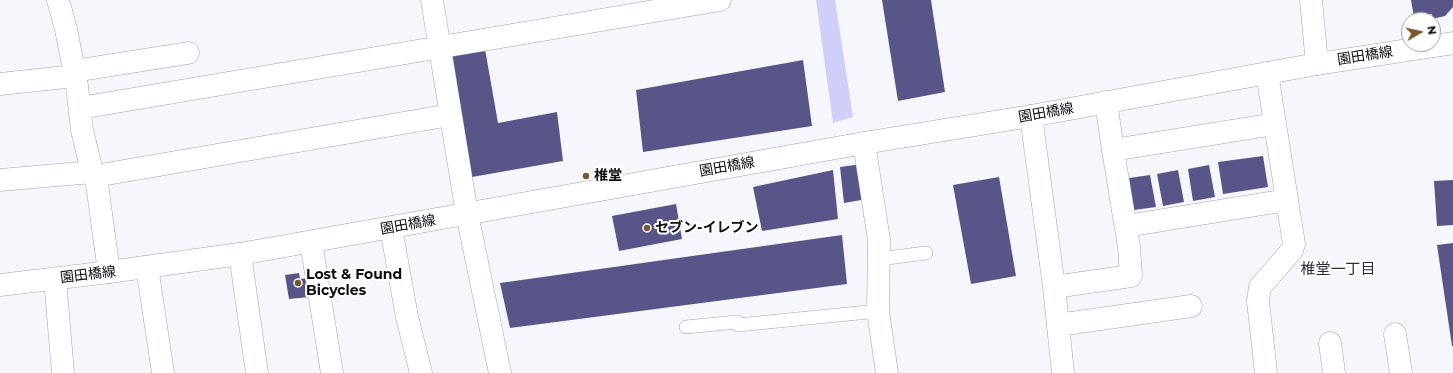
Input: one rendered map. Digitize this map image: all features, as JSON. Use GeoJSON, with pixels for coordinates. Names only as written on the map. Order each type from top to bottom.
{"type":"FeatureCollection","features":[{"type":"Feature","properties":{"kind":"street"},"geometry":{"type":"LineString","coordinates":[[58,0],[66,29],[80,108],[82,130],[93,174],[109,272]]}},
{"type":"Feature","properties":{"kind":"street"},"geometry":{"type":"LineString","coordinates":[[432,0],[467,214],[500,373]]}},
{"type":"Feature","properties":{"kind":"street"},"geometry":{"type":"LineString","coordinates":[[80,108],[720,0]]}},
{"type":"Feature","properties":{"kind":"street"},"geometry":{"type":"LineString","coordinates":[[1311,0],[1317,64]]}},
{"type":"Feature","properties":{"kind":"street","name":"園田橋線"},"geometry":{"type":"LineString","coordinates":[[0,284],[54,279],[240,254],[864,143],[1031,116],[1317,64],[1453,43]]}},
{"type":"Feature","properties":{"kind":"street"},"geometry":{"type":"LineString","coordinates":[[0,84],[74,74],[188,53]]}},
{"type":"Feature","properties":{"kind":"street"},"geometry":{"type":"LineString","coordinates":[[1266,373],[1258,301],[1260,287],[1292,250],[1294,244],[1267,73]]}},
{"type":"Feature","properties":{"kind":"street"},"geometry":{"type":"LineString","coordinates":[[1054,287],[1131,276],[1126,226],[1106,102]]}},
{"type":"Feature","properties":{"kind":"street"},"geometry":{"type":"LineString","coordinates":[[0,180],[93,174],[450,116]]}},
{"type":"Feature","properties":{"kind":"street"},"geometry":{"type":"LineString","coordinates":[[1031,116],[1054,287],[1063,373]]}},
{"type":"Feature","properties":{"kind":"street"},"geometry":{"type":"LineString","coordinates":[[1113,150],[1275,124]]}},
{"type":"Feature","properties":{"kind":"street"},"geometry":{"type":"LineString","coordinates":[[864,143],[879,240],[878,311],[887,373]]}},
{"type":"Feature","properties":{"kind":"street"},"geometry":{"type":"LineString","coordinates":[[1126,226],[1287,200]]}},
{"type":"Feature","properties":{"kind":"street"},"geometry":{"type":"LineString","coordinates":[[391,228],[407,317],[421,373]]}},
{"type":"Feature","properties":{"kind":"street"},"geometry":{"type":"LineString","coordinates":[[311,242],[332,373]]}},
{"type":"Feature","properties":{"kind":"street"},"geometry":{"type":"LineString","coordinates":[[240,254],[257,373]]}},
{"type":"Feature","properties":{"kind":"street"},"geometry":{"type":"LineString","coordinates":[[147,267],[163,373]]}},
{"type":"Feature","properties":{"kind":"street"},"geometry":{"type":"LineString","coordinates":[[54,279],[62,373]]}},
{"type":"Feature","properties":{"kind":"street"},"geometry":{"type":"LineString","coordinates":[[1058,325],[1191,306]]}},
{"type":"Feature","properties":{"kind":"street"},"geometry":{"type":"LineString","coordinates":[[1395,334],[1401,373]]}},
{"type":"Feature","properties":{"kind":"street"},"geometry":{"type":"LineString","coordinates":[[1330,343],[1334,373]]}},
{"type":"Feature","properties":{"kind":"lane"},"geometry":{"type":"LineString","coordinates":[[879,259],[926,253]]}},
{"type":"Feature","properties":{"kind":"lane"},"geometry":{"type":"LineString","coordinates":[[686,327],[737,322],[738,325],[878,311]]}},
{"type":"Feature","properties":{"kind":"shaded area"},"geometry":{"type":"Polygon","coordinates":[[[816,0],[835,0],[853,117],[833,123],[816,0]]]}},
{"type":"Feature","properties":{"kind":"building"},"geometry":{"type":"Polygon","coordinates":[[[882,0],[931,0],[945,92],[898,101],[882,0]]]}},
{"type":"Feature","properties":{"kind":"building"},"geometry":{"type":"Polygon","coordinates":[[[1411,0],[1453,0],[1453,7],[1445,16],[1441,17],[1441,12],[1413,12],[1411,0]]]}},
{"type":"Feature","properties":{"kind":"building"},"geometry":{"type":"Polygon","coordinates":[[[485,49],[498,123],[557,112],[563,161],[472,177],[452,55],[485,49]]]}},
{"type":"Feature","properties":{"kind":"building"},"geometry":{"type":"Polygon","coordinates":[[[803,60],[812,126],[643,152],[636,90],[803,60]]]}},
{"type":"Feature","properties":{"kind":"building"},"geometry":{"type":"Polygon","coordinates":[[[1263,156],[1268,187],[1223,194],[1218,162],[1263,156]]]}},
{"type":"Feature","properties":{"kind":"building"},"geometry":{"type":"Polygon","coordinates":[[[862,164],[867,199],[844,203],[840,167],[862,164]]]}},
{"type":"Feature","properties":{"kind":"building"},"geometry":{"type":"Polygon","coordinates":[[[1209,165],[1215,197],[1193,201],[1188,169],[1209,165]]]}},
{"type":"Feature","properties":{"kind":"building"},"geometry":{"type":"Polygon","coordinates":[[[833,170],[838,219],[762,231],[753,187],[833,170]]]}},
{"type":"Feature","properties":{"kind":"building"},"geometry":{"type":"Polygon","coordinates":[[[1178,170],[1184,202],[1163,206],[1157,174],[1178,170]]]}},
{"type":"Feature","properties":{"kind":"building"},"geometry":{"type":"Polygon","coordinates":[[[1150,175],[1156,207],[1134,210],[1129,178],[1150,175]]]}},
{"type":"Feature","properties":{"kind":"building"},"geometry":{"type":"Polygon","coordinates":[[[999,177],[1016,276],[971,284],[953,185],[999,177]]]}},
{"type":"Feature","properties":{"kind":"building"},"geometry":{"type":"Polygon","coordinates":[[[1453,180],[1453,225],[1437,226],[1434,181],[1453,180]]]}},
{"type":"Feature","properties":{"kind":"building","name":"セブン-イレブン"},"geometry":{"type":"Polygon","coordinates":[[[676,204],[682,239],[619,251],[612,216],[676,204]]]}},
{"type":"Feature","properties":{"kind":"building"},"geometry":{"type":"Polygon","coordinates":[[[842,235],[847,284],[510,328],[500,283],[842,235]]]}},
{"type":"Feature","properties":{"kind":"building"},"geometry":{"type":"Polygon","coordinates":[[[1453,243],[1453,346],[1452,346],[1437,245],[1453,243]]]}},
{"type":"Feature","properties":{"kind":"building"},"geometry":{"type":"Polygon","coordinates":[[[299,273],[300,279],[308,278],[310,297],[289,299],[285,275],[299,273]]]}},
{"type":"Feature","properties":{"kind":"place","name":"椎堂"},"geometry":{"type":"Point","coordinates":[586,176]}},
{"type":"Feature","properties":{"kind":"place","name":"セブン-イレブン"},"geometry":{"type":"Point","coordinates":[647,228]}},
{"type":"Feature","properties":{"kind":"place","name":"Lost & Found Bicycles"},"geometry":{"type":"Point","coordinates":[298,283]}},
{"type":"Feature","properties":{"kind":"district","name":"椎堂一丁目"},"geometry":{"type":"Point","coordinates":[1338,270]}}]}
